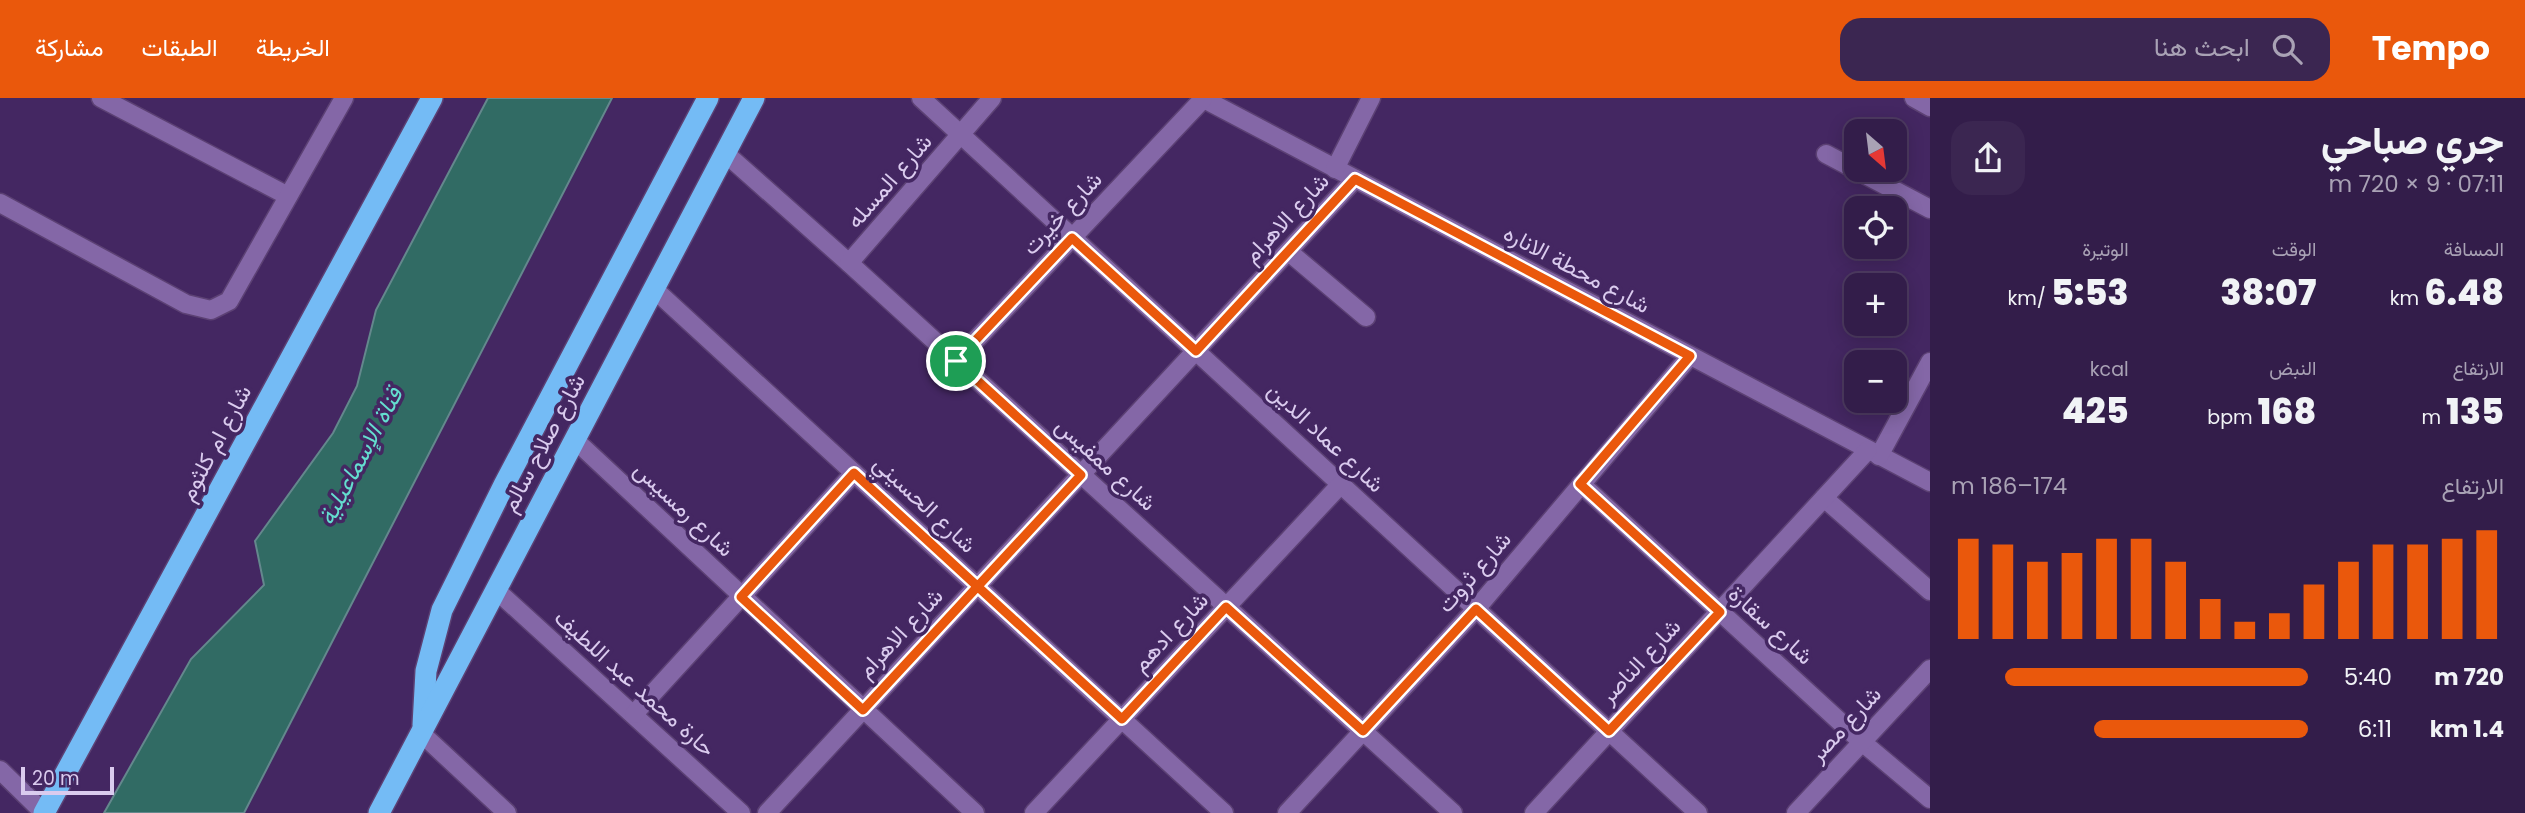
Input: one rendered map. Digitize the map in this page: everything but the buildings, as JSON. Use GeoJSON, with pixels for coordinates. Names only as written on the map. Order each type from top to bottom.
{"type":"FeatureCollection","features":[{"type":"Feature","properties":{"kind":"highway","name":"شارع ام كلثوم"},"geometry":{"type":"LineString","coordinates":[[44,813],[432,98]]}},
{"type":"Feature","properties":{"kind":"highway"},"geometry":{"type":"LineString","coordinates":[[422,734],[426,671],[447,600],[504,485],[708,98]]}},
{"type":"Feature","properties":{"kind":"highway","name":"شارع صلاح سالم"},"geometry":{"type":"LineString","coordinates":[[379,813],[754,98]]}},
{"type":"Feature","properties":{"kind":"street"},"geometry":{"type":"LineString","coordinates":[[101,98],[288,196]]}},
{"type":"Feature","properties":{"kind":"street"},"geometry":{"type":"LineString","coordinates":[[0,203],[186,304],[211,310],[229,301],[344,98]]}},
{"type":"Feature","properties":{"kind":"street","name":"شارع عماد الدين"},"geometry":{"type":"LineString","coordinates":[[921,98],[1698,813]]}},
{"type":"Feature","properties":{"kind":"street","name":"شارع المسله"},"geometry":{"type":"LineString","coordinates":[[849,263],[992,98]]}},
{"type":"Feature","properties":{"kind":"street"},"geometry":{"type":"LineString","coordinates":[[1335,169],[1371,98]]}},
{"type":"Feature","properties":{"kind":"street"},"geometry":{"type":"LineString","coordinates":[[1914,98],[1930,107]]}},
{"type":"Feature","properties":{"kind":"street","name":"شارع محطة الاناره"},"geometry":{"type":"LineString","coordinates":[[1203,99],[1930,482]]}},
{"type":"Feature","properties":{"kind":"street","name":"شارع خيرت"},"geometry":{"type":"LineString","coordinates":[[956,361],[1203,99]]}},
{"type":"Feature","properties":{"kind":"street","name":"شارع ممفيس"},"geometry":{"type":"LineString","coordinates":[[725,153],[1453,813]]}},
{"type":"Feature","properties":{"kind":"street"},"geometry":{"type":"LineString","coordinates":[[1826,154],[1930,209]]}},
{"type":"Feature","properties":{"kind":"street","name":"شارع الاهرام"},"geometry":{"type":"LineString","coordinates":[[767,813],[1355,179]]}},
{"type":"Feature","properties":{"kind":"street"},"geometry":{"type":"LineString","coordinates":[[1289,251],[1366,317]]}},
{"type":"Feature","properties":{"kind":"street","name":"شارع الحسيني"},"geometry":{"type":"LineString","coordinates":[[654,289],[1224,813]]}},
{"type":"Feature","properties":{"kind":"street","name":"شارع ثروت"},"geometry":{"type":"LineString","coordinates":[[1287,813],[1476,609],[1690,356]]}},
{"type":"Feature","properties":{"kind":"street","name":"شارع الناصر"},"geometry":{"type":"LineString","coordinates":[[1534,813],[1824,498],[1874,453],[1926,381],[1930,362]]}},
{"type":"Feature","properties":{"kind":"street","name":"شارع رمسيس"},"geometry":{"type":"LineString","coordinates":[[575,440],[975,813]]}},
{"type":"Feature","properties":{"kind":"street"},"geometry":{"type":"LineString","coordinates":[[634,714],[854,473]]}},
{"type":"Feature","properties":{"kind":"street","name":"شارع ادهم"},"geometry":{"type":"LineString","coordinates":[[1034,813],[1341,484]]}},
{"type":"Feature","properties":{"kind":"street","name":"شارع سقارة"},"geometry":{"type":"LineString","coordinates":[[1580,484],[1862,742],[1930,799]]}},
{"type":"Feature","properties":{"kind":"street"},"geometry":{"type":"LineString","coordinates":[[1824,498],[1930,591]]}},
{"type":"Feature","properties":{"kind":"street","name":"حارة محمد عبد اللطيف"},"geometry":{"type":"LineString","coordinates":[[496,590],[741,813]]}},
{"type":"Feature","properties":{"kind":"street","name":"شارع مصر"},"geometry":{"type":"LineString","coordinates":[[1796,813],[1930,669]]}},
{"type":"Feature","properties":{"kind":"street"},"geometry":{"type":"LineString","coordinates":[[422,734],[507,813]]}},
{"type":"Feature","properties":{"kind":"street"},"geometry":{"type":"LineString","coordinates":[[0,771],[44,813]]}},
{"type":"Feature","properties":{"kind":"water","name":"قناة الإسماعيلية"},"geometry":{"type":"Polygon","coordinates":[[[488,98],[612,98],[244,813],[104,813],[191,659],[264,585],[255,541],[333,433],[357,386],[376,310],[488,98]]]}},
{"type":"Feature","properties":{"kind":"route"},"geometry":{"type":"LineString","coordinates":[[956,361],[1072,238],[1196,351],[1355,179],[1690,356],[1580,484],[1720,612],[1609,731],[1476,609],[1363,731],[1226,607],[1122,719],[977,586],[854,473],[741,597],[863,710],[977,586],[1081,475],[956,361]]}}]}
